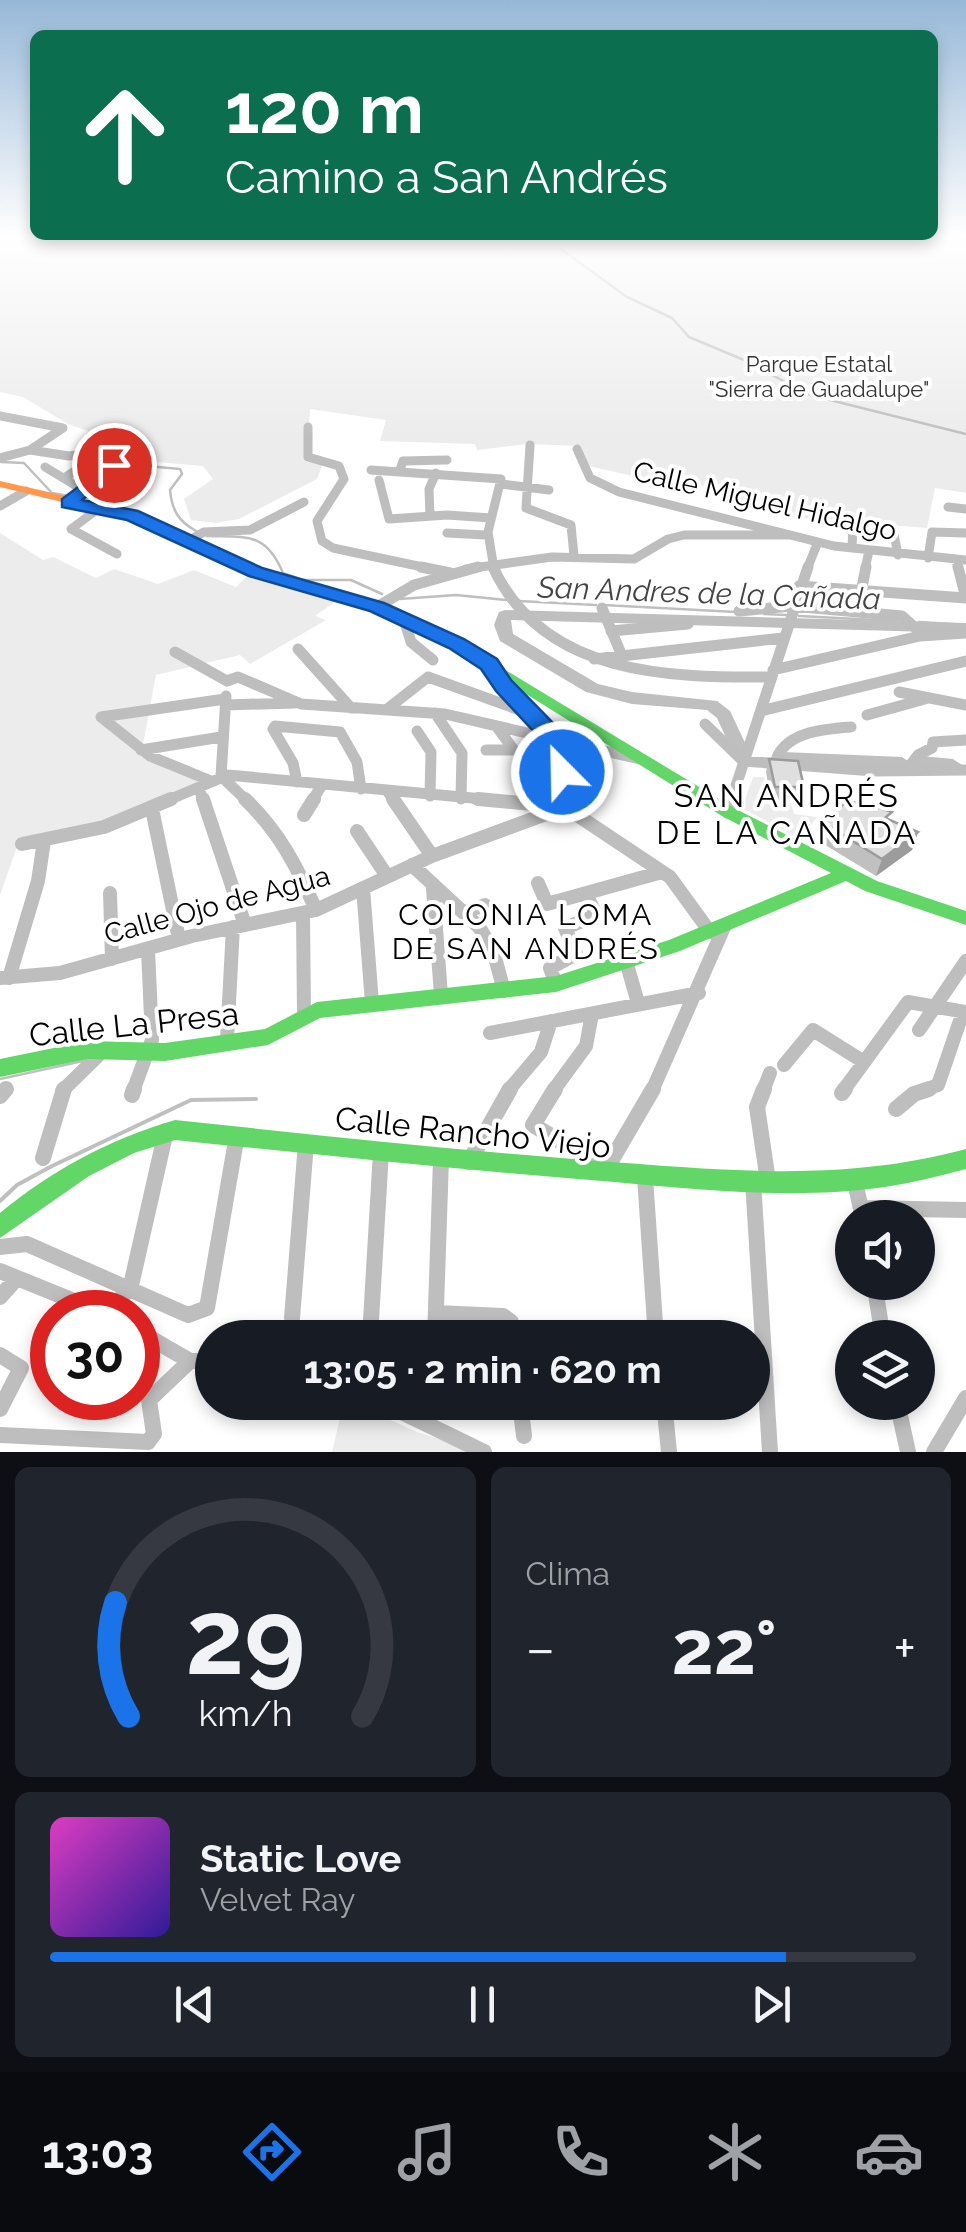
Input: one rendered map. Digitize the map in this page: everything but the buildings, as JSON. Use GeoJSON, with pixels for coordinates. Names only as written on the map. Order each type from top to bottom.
{"type":"FeatureCollection","features":[{"type":"Feature","properties":{"kind":"street"},"geometry":{"type":"LineString","coordinates":[[0,416],[63,428],[30,450],[0,458]]}},
{"type":"Feature","properties":{"kind":"street"},"geometry":{"type":"LineString","coordinates":[[308,427],[308,456],[339,466],[344,479],[317,522],[322,541],[333,548],[454,574]]}},
{"type":"Feature","properties":{"kind":"street"},"geometry":{"type":"LineString","coordinates":[[530,445],[524,505],[530,512],[571,525],[574,556]]}},
{"type":"Feature","properties":{"kind":"street"},"geometry":{"type":"LineString","coordinates":[[30,450],[69,456],[102,451],[64,478]]}},
{"type":"Feature","properties":{"kind":"street","name":"Calle Miguel Hidalgo"},"geometry":{"type":"LineString","coordinates":[[577,450],[582,468],[593,484],[818,542],[961,560]]}},
{"type":"Feature","properties":{"kind":"street"},"geometry":{"type":"LineString","coordinates":[[68,503],[128,458]]}},
{"type":"Feature","properties":{"kind":"street"},"geometry":{"type":"LineString","coordinates":[[400,470],[404,461],[447,460]]}},
{"type":"Feature","properties":{"kind":"street"},"geometry":{"type":"LineString","coordinates":[[46,467],[83,490]]}},
{"type":"Feature","properties":{"kind":"street"},"geometry":{"type":"LineString","coordinates":[[371,470],[436,473],[549,490]]}},
{"type":"Feature","properties":{"kind":"street"},"geometry":{"type":"LineString","coordinates":[[430,516],[428,489],[436,473]]}},
{"type":"Feature","properties":{"kind":"street"},"geometry":{"type":"LineString","coordinates":[[116,554],[71,529],[121,500],[116,490],[136,477]]}},
{"type":"Feature","properties":{"kind":"street"},"geometry":{"type":"LineString","coordinates":[[379,480],[389,519],[490,518]]}},
{"type":"Feature","properties":{"kind":"street"},"geometry":{"type":"LineString","coordinates":[[501,481],[486,536],[488,566],[502,589],[524,611],[608,666],[698,678],[773,673],[920,636],[966,633]]}},
{"type":"Feature","properties":{"kind":"street"},"geometry":{"type":"LineString","coordinates":[[0,484],[132,515],[266,576],[404,618],[456,643],[728,812],[882,891],[966,918]]}},
{"type":"Feature","properties":{"kind":"street"},"geometry":{"type":"LineString","coordinates":[[0,506],[26,491]]}},
{"type":"Feature","properties":{"kind":"street"},"geometry":{"type":"LineString","coordinates":[[186,542],[204,532],[250,530],[304,502]]}},
{"type":"Feature","properties":{"kind":"street"},"geometry":{"type":"LineString","coordinates":[[948,507],[966,509]]}},
{"type":"Feature","properties":{"kind":"street"},"geometry":{"type":"LineString","coordinates":[[852,548],[853,523]]}},
{"type":"Feature","properties":{"kind":"street"},"geometry":{"type":"LineString","coordinates":[[893,529],[898,555]]}},
{"type":"Feature","properties":{"kind":"street"},"geometry":{"type":"LineString","coordinates":[[928,558],[932,532],[966,533]]}},
{"type":"Feature","properties":{"kind":"street"},"geometry":{"type":"LineString","coordinates":[[447,534],[486,536]]}},
{"type":"Feature","properties":{"kind":"street"},"geometry":{"type":"LineString","coordinates":[[377,607],[401,588],[519,559],[643,557],[677,536],[788,535]]}},
{"type":"Feature","properties":{"kind":"street"},"geometry":{"type":"LineString","coordinates":[[728,812],[792,606],[818,542]]}},
{"type":"Feature","properties":{"kind":"street"},"geometry":{"type":"LineString","coordinates":[[861,592],[869,551]]}},
{"type":"Feature","properties":{"kind":"street"},"geometry":{"type":"LineString","coordinates":[[799,586],[966,598],[961,560]]}},
{"type":"Feature","properties":{"kind":"street"},"geometry":{"type":"LineString","coordinates":[[739,610],[792,606],[902,616],[920,630]]}},
{"type":"Feature","properties":{"kind":"street"},"geometry":{"type":"LineString","coordinates":[[602,608],[622,656]]}},
{"type":"Feature","properties":{"kind":"street"},"geometry":{"type":"LineString","coordinates":[[404,618],[411,642],[433,660]]}},
{"type":"Feature","properties":{"kind":"street"},"geometry":{"type":"LineString","coordinates":[[611,631],[688,624]]}},
{"type":"Feature","properties":{"kind":"street"},"geometry":{"type":"LineString","coordinates":[[594,659],[783,638]]}},
{"type":"Feature","properties":{"kind":"street"},"geometry":{"type":"LineString","coordinates":[[298,649],[351,708]]}},
{"type":"Feature","properties":{"kind":"street"},"geometry":{"type":"LineString","coordinates":[[175,652],[227,681],[238,677],[295,703]]}},
{"type":"Feature","properties":{"kind":"street"},"geometry":{"type":"LineString","coordinates":[[760,711],[966,660]]}},
{"type":"Feature","properties":{"kind":"street"},"geometry":{"type":"LineString","coordinates":[[489,664],[550,738],[564,784],[566,798],[561,809]]}},
{"type":"Feature","properties":{"kind":"street"},"geometry":{"type":"LineString","coordinates":[[386,710],[426,677],[532,715]]}},
{"type":"Feature","properties":{"kind":"street"},"geometry":{"type":"LineString","coordinates":[[227,681],[221,738],[210,782],[239,926],[227,1040]]}},
{"type":"Feature","properties":{"kind":"street"},"geometry":{"type":"LineString","coordinates":[[899,692],[966,704]]}},
{"type":"Feature","properties":{"kind":"street"},"geometry":{"type":"LineString","coordinates":[[867,715],[929,698]]}},
{"type":"Feature","properties":{"kind":"street"},"geometry":{"type":"LineString","coordinates":[[304,1015],[310,912],[296,863],[273,826],[210,782],[140,750],[102,717],[225,702],[435,713],[640,759]]}},
{"type":"Feature","properties":{"kind":"street"},"geometry":{"type":"LineString","coordinates":[[435,713],[462,753],[462,799]]}},
{"type":"Feature","properties":{"kind":"street"},"geometry":{"type":"LineString","coordinates":[[705,724],[743,761],[874,772],[908,768],[966,770]]}},
{"type":"Feature","properties":{"kind":"street"},"geometry":{"type":"LineString","coordinates":[[486,750],[515,749],[495,725]]}},
{"type":"Feature","properties":{"kind":"street"},"geometry":{"type":"LineString","coordinates":[[297,782],[292,763],[273,730],[276,726],[340,732],[357,762],[361,789]]}},
{"type":"Feature","properties":{"kind":"street"},"geometry":{"type":"LineString","coordinates":[[775,764],[775,754],[783,746],[822,729],[851,728]]}},
{"type":"Feature","properties":{"kind":"street"},"geometry":{"type":"LineString","coordinates":[[417,731],[431,752],[430,796]]}},
{"type":"Feature","properties":{"kind":"street"},"geometry":{"type":"LineString","coordinates":[[140,750],[221,738]]}},
{"type":"Feature","properties":{"kind":"street"},"geometry":{"type":"LineString","coordinates":[[908,768],[918,755],[932,748],[933,742],[966,740]]}},
{"type":"Feature","properties":{"kind":"street"},"geometry":{"type":"LineString","coordinates":[[22,844],[95,830],[152,810],[210,782],[297,782],[530,803],[572,812],[662,872],[718,928],[699,994],[642,1115],[604,1173],[588,1158],[533,1125],[577,1066],[592,1029],[592,1014]]}},
{"type":"Feature","properties":{"kind":"street"},"geometry":{"type":"LineString","coordinates":[[304,815],[322,786]]}},
{"type":"Feature","properties":{"kind":"street"},"geometry":{"type":"LineString","coordinates":[[388,792],[432,856]]}},
{"type":"Feature","properties":{"kind":"street","name":"Calle Ojo de Agua"},"geometry":{"type":"LineString","coordinates":[[4,978],[60,974],[179,939],[310,912],[432,856],[561,809]]}},
{"type":"Feature","properties":{"kind":"street"},"geometry":{"type":"LineString","coordinates":[[152,810],[179,939]]}},
{"type":"Feature","properties":{"kind":"street"},"geometry":{"type":"LineString","coordinates":[[357,831],[387,876]]}},
{"type":"Feature","properties":{"kind":"street"},"geometry":{"type":"LineString","coordinates":[[4,978],[38,881],[44,841]]}},
{"type":"Feature","properties":{"kind":"street"},"geometry":{"type":"LineString","coordinates":[[412,865],[433,888],[466,912],[487,938],[504,991]]}},
{"type":"Feature","properties":{"kind":"street"},"geometry":{"type":"LineString","coordinates":[[538,883],[545,904],[662,872]]}},
{"type":"Feature","properties":{"kind":"street","name":"Calle La Presa"},"geometry":{"type":"LineString","coordinates":[[0,1068],[104,1050],[150,1052],[268,1037],[304,1015],[372,1003],[556,984],[718,928],[845,874]]}},
{"type":"Feature","properties":{"kind":"street"},"geometry":{"type":"LineString","coordinates":[[364,888],[372,1003]]}},
{"type":"Feature","properties":{"kind":"street"},"geometry":{"type":"LineString","coordinates":[[433,888],[442,995]]}},
{"type":"Feature","properties":{"kind":"street"},"geometry":{"type":"LineString","coordinates":[[110,893],[112,959]]}},
{"type":"Feature","properties":{"kind":"street"},"geometry":{"type":"LineString","coordinates":[[556,984],[550,968],[576,954],[565,928],[597,915],[586,895]]}},
{"type":"Feature","properties":{"kind":"street"},"geometry":{"type":"LineString","coordinates":[[466,912],[485,905]]}},
{"type":"Feature","properties":{"kind":"street"},"geometry":{"type":"LineString","coordinates":[[132,1095],[150,1052],[148,949]]}},
{"type":"Feature","properties":{"kind":"street"},"geometry":{"type":"LineString","coordinates":[[626,961],[638,1003]]}},
{"type":"Feature","properties":{"kind":"street"},"geometry":{"type":"LineString","coordinates":[[919,1030],[966,961]]}},
{"type":"Feature","properties":{"kind":"street"},"geometry":{"type":"LineString","coordinates":[[490,1033],[699,994]]}},
{"type":"Feature","properties":{"kind":"street"},"geometry":{"type":"LineString","coordinates":[[842,1093],[908,1002],[964,1012],[938,1085],[914,1094],[896,1109]]}},
{"type":"Feature","properties":{"kind":"street"},"geometry":{"type":"LineString","coordinates":[[469,1162],[501,1099],[541,1052],[551,1021]]}},
{"type":"Feature","properties":{"kind":"street"},"geometry":{"type":"LineString","coordinates":[[770,1452],[758,1107],[777,1069],[814,1030],[864,1062]]}},
{"type":"Feature","properties":{"kind":"street"},"geometry":{"type":"LineString","coordinates":[[44,1158],[62,1090],[104,1050]]}},
{"type":"Feature","properties":{"kind":"street"},"geometry":{"type":"LineString","coordinates":[[128,1288],[166,1131]]}},
{"type":"Feature","properties":{"kind":"street","name":"Calle Rancho Viejo"},"geometry":{"type":"LineString","coordinates":[[0,1227],[58,1185],[166,1131],[646,1177],[855,1182],[929,1171],[966,1160]]}},
{"type":"Feature","properties":{"kind":"street"},"geometry":{"type":"LineString","coordinates":[[0,1247],[27,1244],[188,1314],[199,1314],[207,1308],[238,1135]]}},
{"type":"Feature","properties":{"kind":"street"},"geometry":{"type":"LineString","coordinates":[[292,1318],[306,1143]]}},
{"type":"Feature","properties":{"kind":"street"},"geometry":{"type":"LineString","coordinates":[[372,1320],[381,1152]]}},
{"type":"Feature","properties":{"kind":"street"},"geometry":{"type":"LineString","coordinates":[[436,1320],[441,1159]]}},
{"type":"Feature","properties":{"kind":"street"},"geometry":{"type":"LineString","coordinates":[[646,1177],[655,1320]]}},
{"type":"Feature","properties":{"kind":"street"},"geometry":{"type":"LineString","coordinates":[[855,1182],[859,1200]]}},
{"type":"Feature","properties":{"kind":"street"},"geometry":{"type":"LineString","coordinates":[[935,1211],[966,1210]]}},
{"type":"Feature","properties":{"kind":"street"},"geometry":{"type":"LineString","coordinates":[[0,1297],[8,1274],[47,1290]]}},
{"type":"Feature","properties":{"kind":"street"},"geometry":{"type":"LineString","coordinates":[[436,1314],[503,1316],[508,1320]]}},
{"type":"Feature","properties":{"kind":"street"},"geometry":{"type":"LineString","coordinates":[[160,1344],[195,1361]]}},
{"type":"Feature","properties":{"kind":"street"},"geometry":{"type":"LineString","coordinates":[[0,1355],[21,1368],[0,1409]]}},
{"type":"Feature","properties":{"kind":"street"},"geometry":{"type":"LineString","coordinates":[[0,1435],[57,1440],[153,1439],[148,1400],[190,1361]]}},
{"type":"Feature","properties":{"kind":"street"},"geometry":{"type":"LineString","coordinates":[[934,1452],[966,1398]]}},
{"type":"Feature","properties":{"kind":"street"},"geometry":{"type":"LineString","coordinates":[[418,1420],[484,1452]]}},
{"type":"Feature","properties":{"kind":"street"},"geometry":{"type":"LineString","coordinates":[[522,1420],[524,1436]]}},
{"type":"Feature","properties":{"kind":"street"},"geometry":{"type":"LineString","coordinates":[[666,1420],[670,1452]]}},
{"type":"Feature","properties":{"kind":"street"},"geometry":{"type":"LineString","coordinates":[[901,1420],[908,1452]]}},
{"type":"Feature","properties":{"kind":"green space","name":"Parque Estatal \"Sierra de Guadalupe\""},"geometry":{"type":"Polygon","coordinates":[[[0,302],[966,302],[966,493],[935,488],[927,528],[789,517],[673,475],[668,484],[589,466],[580,446],[526,444],[477,450],[475,444],[380,441],[386,420],[310,409],[307,453],[323,463],[317,479],[239,519],[215,523],[191,520],[184,499],[213,479],[203,466],[145,461],[125,444],[68,424],[23,397],[0,392],[0,302]]]}},
{"type":"Feature","properties":{"kind":"green space"},"geometry":{"type":"Polygon","coordinates":[[[0,533],[43,560],[53,557],[96,578],[114,569],[158,584],[194,570],[236,587],[248,575],[336,601],[315,616],[326,620],[250,664],[240,655],[156,675],[141,755],[204,782],[102,826],[18,844],[0,895],[0,533]]]}},
{"type":"Feature","properties":{"kind":"green space"},"geometry":{"type":"Polygon","coordinates":[[[753,777],[764,777],[770,802],[791,803],[794,814],[817,817],[800,839],[742,808],[753,777]]]}},
{"type":"Feature","properties":{"kind":"green space"},"geometry":{"type":"Polygon","coordinates":[[[339,1420],[390,1420],[481,1452],[332,1452],[339,1420]]]}},
{"type":"Feature","properties":{"kind":"waterway"},"geometry":{"type":"LineString","coordinates":[[637,302],[672,318],[689,337],[744,360],[810,395],[966,434]]}},
{"type":"Feature","properties":{"kind":"waterway"},"geometry":{"type":"LineString","coordinates":[[1,462],[24,463],[52,493],[69,496]]}},
{"type":"Feature","properties":{"kind":"waterway"},"geometry":{"type":"LineString","coordinates":[[118,484],[147,466],[180,469],[182,474],[170,490],[172,503],[180,519],[196,531]]}},
{"type":"Feature","properties":{"kind":"waterway"},"geometry":{"type":"LineString","coordinates":[[83,497],[95,498],[112,489]]}},
{"type":"Feature","properties":{"kind":"waterway"},"geometry":{"type":"LineString","coordinates":[[207,536],[254,540],[270,550],[283,573],[302,580],[351,580],[382,594]]}},
{"type":"Feature","properties":{"kind":"waterway"},"geometry":{"type":"LineString","coordinates":[[400,599],[456,595],[506,600]]}},
{"type":"Feature","properties":{"kind":"waterway"},"geometry":{"type":"LineString","coordinates":[[519,601],[596,605]]}},
{"type":"Feature","properties":{"kind":"waterway"},"geometry":{"type":"LineString","coordinates":[[604,605],[736,612]]}},
{"type":"Feature","properties":{"kind":"waterway"},"geometry":{"type":"LineString","coordinates":[[764,614],[786,615]]}},
{"type":"Feature","properties":{"kind":"waterway","name":"San Andres de la Cañada"},"geometry":{"type":"LineString","coordinates":[[739,749],[724,715],[711,705],[632,698],[592,688],[506,637],[502,625],[505,615],[966,628]]}},
{"type":"Feature","properties":{"kind":"waterway"},"geometry":{"type":"LineString","coordinates":[[799,616],[896,621]]}},
{"type":"Feature","properties":{"kind":"waterway","name":"San Andres de la Cañada"},"geometry":{"type":"LineString","coordinates":[[919,622],[966,625]]}},
{"type":"Feature","properties":{"kind":"waterway","name":"San Andres de la Cañada"},"geometry":{"type":"LineString","coordinates":[[783,758],[902,763]]}},
{"type":"Feature","properties":{"kind":"waterway","name":"San Andres de la Cañada"},"geometry":{"type":"LineString","coordinates":[[921,762],[953,765]]}},
{"type":"Feature","properties":{"kind":"waterway"},"geometry":{"type":"LineString","coordinates":[[0,1079],[83,1061]]}},
{"type":"Feature","properties":{"kind":"waterway"},"geometry":{"type":"LineString","coordinates":[[0,1201],[17,1185],[52,1166],[191,1100],[256,1099]]}},
{"type":"Feature","properties":{"kind":"traffic: fast"},"geometry":{"type":"LineString","coordinates":[[502,673],[728,812],[871,886],[966,918]]}},
{"type":"Feature","properties":{"kind":"traffic: fast"},"geometry":{"type":"LineString","coordinates":[[0,1068],[88,1050],[165,1052],[268,1037],[317,1010],[556,984],[674,946],[845,874]]}},
{"type":"Feature","properties":{"kind":"traffic: fast"},"geometry":{"type":"LineString","coordinates":[[0,1227],[82,1168],[175,1130],[514,1164],[756,1181],[883,1177],[966,1159]]}},
{"type":"Feature","properties":{"kind":"traffic: slow"},"geometry":{"type":"LineString","coordinates":[[0,484],[132,515],[255,572],[377,607],[433,631],[502,673]]}},
{"type":"Feature","properties":{"kind":"district","name":"SAN ANDRÉS DE LA CAÑADA"},"geometry":{"type":"Point","coordinates":[787,814]}},
{"type":"Feature","properties":{"kind":"district","name":"COLONIA LOMA DE SAN ANDRÉS"},"geometry":{"type":"Point","coordinates":[526,931]}},
{"type":"Feature","properties":{"kind":"route"},"geometry":{"type":"LineString","coordinates":[[114,465],[68,503],[132,515],[266,576],[377,607],[456,643],[489,664],[503,686],[546,730],[562,772]]}}]}
